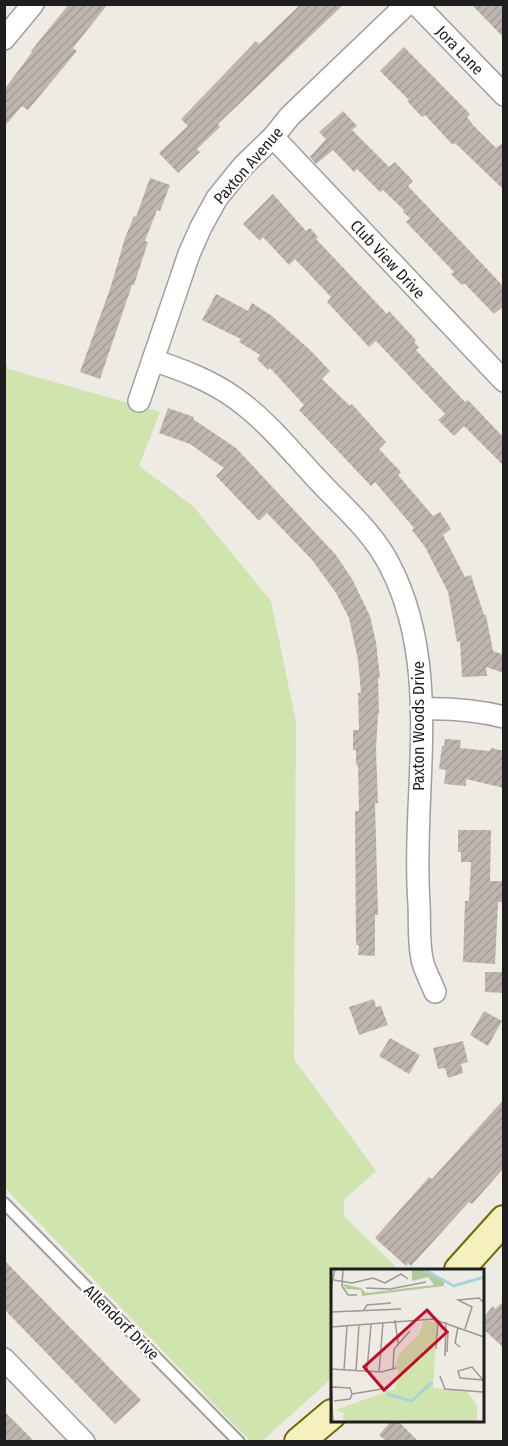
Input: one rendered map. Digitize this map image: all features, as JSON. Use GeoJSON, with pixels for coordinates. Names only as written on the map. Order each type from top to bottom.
{"type":"FeatureCollection","features":[{"type":"Feature","properties":{"kind":"street"},"geometry":{"type":"LineString","coordinates":[[4,39],[33,4]]}},
{"type":"Feature","properties":{"kind":"street","name":"Paxton Avenue"},"geometry":{"type":"LineString","coordinates":[[139,401],[189,254],[218,198],[243,166],[273,137],[290,116],[407,4]]}},
{"type":"Feature","properties":{"kind":"street","name":"Jora Lane"},"geometry":{"type":"LineString","coordinates":[[416,4],[504,95]]}},
{"type":"Feature","properties":{"kind":"street","name":"Club View Drive"},"geometry":{"type":"LineString","coordinates":[[273,137],[504,381]]}},
{"type":"Feature","properties":{"kind":"street","name":"Paxton Woods Drive"},"geometry":{"type":"LineString","coordinates":[[153,360],[192,373],[236,398],[261,419],[374,541],[399,583],[410,614],[417,647],[421,709],[416,871],[423,961],[435,992]]}},
{"type":"Feature","properties":{"kind":"street"},"geometry":{"type":"LineString","coordinates":[[421,709],[451,708],[504,717]]}},
{"type":"Feature","properties":{"kind":"street"},"geometry":{"type":"LineString","coordinates":[[460,1269],[504,1220]]}},
{"type":"Feature","properties":{"kind":"street"},"geometry":{"type":"LineString","coordinates":[[4,1359],[84,1442]]}},
{"type":"Feature","properties":{"kind":"street"},"geometry":{"type":"LineString","coordinates":[[299,1442],[331,1416]]}},
{"type":"Feature","properties":{"kind":"lane","name":"Allendorf Drive"},"geometry":{"type":"LineString","coordinates":[[4,1203],[239,1442]]}},
{"type":"Feature","properties":{"kind":"green space"},"geometry":{"type":"Polygon","coordinates":[[[4,354],[8,369],[160,412],[139,466],[193,506],[271,601],[296,722],[294,1059],[376,1171],[344,1200],[344,1216],[398,1269],[331,1269],[331,1379],[262,1441],[250,1441],[5,1188],[4,354]]]}},
{"type":"Feature","properties":{"kind":"building"},"geometry":{"type":"Polygon","coordinates":[[[69,4],[108,4],[73,48],[77,51],[28,110],[22,106],[4,127],[4,90],[31,51],[69,4]]]}},
{"type":"Feature","properties":{"kind":"building"},"geometry":{"type":"Polygon","coordinates":[[[301,4],[344,4],[218,124],[220,127],[197,149],[200,152],[178,173],[159,153],[188,126],[181,119],[256,41],[259,44],[301,4]]]}},
{"type":"Feature","properties":{"kind":"building"},"geometry":{"type":"Polygon","coordinates":[[[471,4],[504,4],[504,38],[471,4]]]}},
{"type":"Feature","properties":{"kind":"building"},"geometry":{"type":"Polygon","coordinates":[[[404,47],[470,114],[467,117],[473,125],[496,148],[504,142],[504,190],[455,143],[453,145],[425,115],[422,117],[407,101],[409,100],[380,71],[404,47]]]}},
{"type":"Feature","properties":{"kind":"building"},"geometry":{"type":"Polygon","coordinates":[[[343,111],[357,126],[352,130],[389,167],[395,162],[413,181],[408,186],[504,287],[504,306],[494,314],[464,283],[462,285],[451,274],[454,272],[406,222],[410,218],[403,212],[404,210],[383,190],[380,192],[357,169],[354,172],[333,150],[316,164],[310,157],[326,139],[319,132],[343,111]]]}},
{"type":"Feature","properties":{"kind":"building"},"geometry":{"type":"Polygon","coordinates":[[[150,178],[170,185],[145,241],[148,242],[134,285],[132,285],[100,379],[80,372],[111,286],[125,238],[134,216],[136,217],[150,178]]]}},
{"type":"Feature","properties":{"kind":"building"},"geometry":{"type":"Polygon","coordinates":[[[273,194],[306,231],[310,228],[318,237],[316,239],[387,314],[389,311],[416,340],[414,342],[419,347],[416,350],[465,402],[468,400],[504,438],[504,466],[464,426],[454,436],[438,420],[445,414],[376,341],[369,347],[327,302],[331,297],[295,259],[289,265],[263,237],[260,241],[243,224],[273,194]]]}},
{"type":"Feature","properties":{"kind":"building"},"geometry":{"type":"Polygon","coordinates":[[[216,294],[248,311],[252,303],[272,316],[310,350],[330,371],[322,379],[350,406],[352,404],[386,442],[379,449],[401,472],[398,475],[433,516],[440,512],[451,529],[443,535],[465,577],[471,575],[484,615],[486,615],[493,651],[504,655],[504,673],[486,667],[487,676],[462,677],[460,641],[457,642],[448,592],[425,547],[412,530],[414,528],[375,482],[371,486],[299,410],[304,405],[270,368],[268,370],[257,359],[260,355],[239,342],[241,339],[202,320],[216,294]]]}},
{"type":"Feature","properties":{"kind":"building"},"geometry":{"type":"Polygon","coordinates":[[[168,408],[194,417],[193,419],[236,448],[336,555],[352,579],[370,616],[380,678],[378,678],[379,714],[376,750],[378,803],[375,803],[378,915],[375,915],[375,956],[358,955],[359,945],[356,945],[355,811],[359,811],[358,765],[356,765],[356,750],[353,750],[353,730],[359,730],[358,693],[361,693],[358,660],[349,618],[336,593],[313,561],[267,513],[259,521],[216,476],[224,468],[190,444],[159,433],[168,408]]]}},
{"type":"Feature","properties":{"kind":"building"},"geometry":{"type":"Polygon","coordinates":[[[445,739],[461,740],[460,748],[490,751],[491,748],[504,751],[504,788],[466,779],[466,786],[444,784],[446,770],[439,769],[445,739]]]}},
{"type":"Feature","properties":{"kind":"building"},"geometry":{"type":"Polygon","coordinates":[[[458,830],[491,830],[490,881],[504,881],[504,902],[498,902],[495,964],[463,962],[465,901],[469,901],[471,862],[461,862],[461,852],[458,852],[458,830]]]}},
{"type":"Feature","properties":{"kind":"building"},"geometry":{"type":"Polygon","coordinates":[[[485,972],[504,972],[504,993],[485,992],[485,972]]]}},
{"type":"Feature","properties":{"kind":"building"},"geometry":{"type":"Polygon","coordinates":[[[374,999],[376,1007],[381,1006],[388,1025],[359,1035],[349,1007],[374,999]]]}},
{"type":"Feature","properties":{"kind":"building"},"geometry":{"type":"Polygon","coordinates":[[[484,1011],[502,1021],[488,1046],[470,1035],[484,1011]]]}},
{"type":"Feature","properties":{"kind":"building"},"geometry":{"type":"Polygon","coordinates":[[[390,1038],[420,1055],[409,1074],[379,1056],[390,1038]]]}},
{"type":"Feature","properties":{"kind":"building"},"geometry":{"type":"Polygon","coordinates":[[[463,1041],[468,1062],[461,1064],[463,1073],[448,1078],[445,1068],[438,1069],[433,1048],[463,1041]]]}},
{"type":"Feature","properties":{"kind":"building"},"geometry":{"type":"Polygon","coordinates":[[[504,1099],[504,1168],[472,1204],[469,1202],[411,1266],[408,1263],[406,1266],[375,1238],[429,1177],[432,1179],[504,1099]]]}},
{"type":"Feature","properties":{"kind":"building"},"geometry":{"type":"Polygon","coordinates":[[[4,1260],[141,1400],[115,1424],[4,1309],[4,1260]]]}},
{"type":"Feature","properties":{"kind":"building"},"geometry":{"type":"Polygon","coordinates":[[[504,1301],[504,1348],[484,1330],[484,1317],[493,1306],[495,1309],[504,1301]]]}},
{"type":"Feature","properties":{"kind":"building"},"geometry":{"type":"Polygon","coordinates":[[[4,1411],[35,1442],[4,1442],[4,1411]]]}},
{"type":"Feature","properties":{"kind":"building"},"geometry":{"type":"Polygon","coordinates":[[[390,1422],[399,1422],[419,1442],[387,1442],[379,1435],[390,1422]]]}}]}
